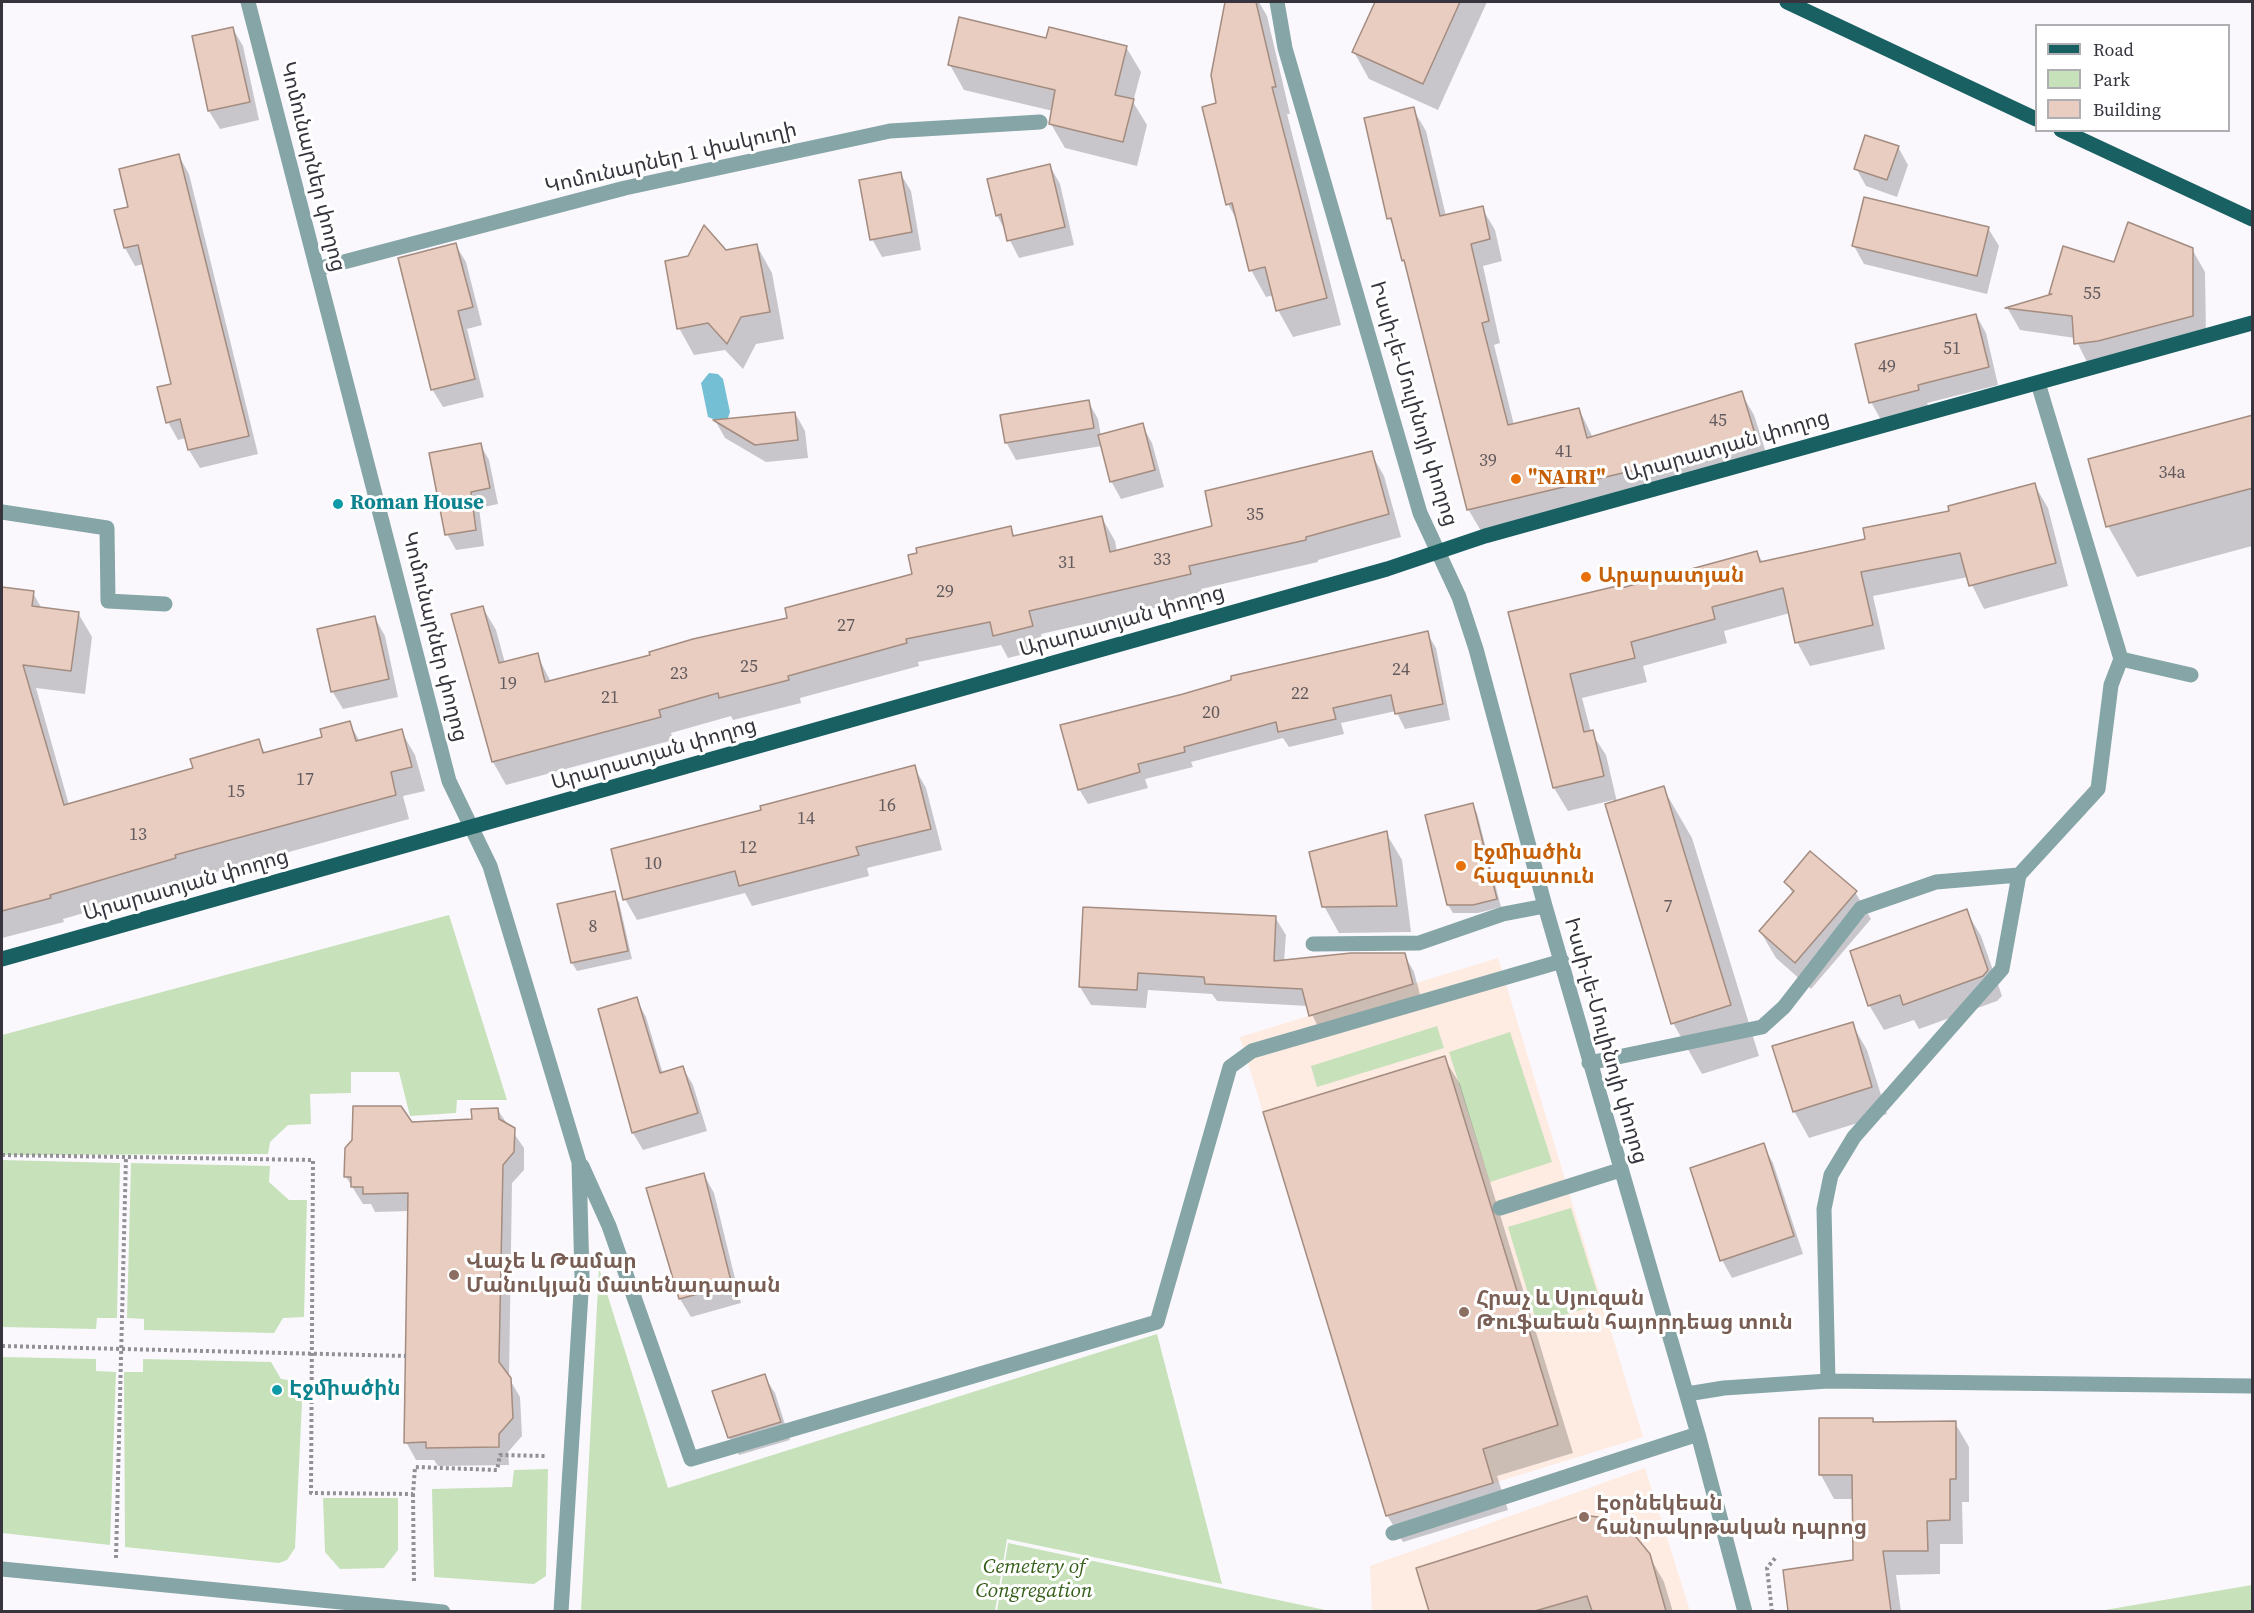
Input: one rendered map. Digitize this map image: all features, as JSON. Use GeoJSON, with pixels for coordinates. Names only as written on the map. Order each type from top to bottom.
{"type":"FeatureCollection","features":[{"type":"Feature","properties":{"kind":"main road"},"geometry":{"type":"LineString","coordinates":[[1787,2],[2035,118]]}},
{"type":"Feature","properties":{"kind":"main road"},"geometry":{"type":"LineString","coordinates":[[2065,132],[2253,219]]}},
{"type":"Feature","properties":{"kind":"main road","name":"Արարատյան փողոց"},"geometry":{"type":"LineString","coordinates":[[2,959],[472,828],[1438,552],[1497,533],[2253,323]]}},
{"type":"Feature","properties":{"kind":"street","name":"Կոմունարներ փողոց"},"geometry":{"type":"LineString","coordinates":[[248,2],[449,781],[490,866],[579,1162],[582,1277],[561,1611]]}},
{"type":"Feature","properties":{"kind":"street","name":"Իսսի-լե-Մուլինոյի փողոց"},"geometry":{"type":"LineString","coordinates":[[1277,2],[1289,59],[1420,513],[1459,597],[1476,649],[1589,1064],[1687,1394],[1746,1611]]}},
{"type":"Feature","properties":{"kind":"street","name":"Կոմունարներ 1 փակուղի"},"geometry":{"type":"LineString","coordinates":[[317,269],[625,188],[890,131],[1040,122]]}},
{"type":"Feature","properties":{"kind":"street"},"geometry":{"type":"LineString","coordinates":[[1828,1381],[1824,1209],[1831,1175],[1854,1137],[2002,969],[2019,875],[2098,789],[2111,685],[2121,658],[2038,383]]}},
{"type":"Feature","properties":{"kind":"street"},"geometry":{"type":"LineString","coordinates":[[2,512],[107,528],[108,601],[165,604]]}},
{"type":"Feature","properties":{"kind":"street"},"geometry":{"type":"LineString","coordinates":[[2121,658],[2191,675]]}},
{"type":"Feature","properties":{"kind":"street"},"geometry":{"type":"LineString","coordinates":[[1589,1064],[1761,1027],[1784,1006],[1861,908],[1936,882],[2019,875]]}},
{"type":"Feature","properties":{"kind":"street"},"geometry":{"type":"LineString","coordinates":[[1313,944],[1419,943],[1503,914],[1545,906]]}},
{"type":"Feature","properties":{"kind":"street"},"geometry":{"type":"LineString","coordinates":[[579,1162],[609,1226],[691,1459],[1157,1322],[1230,1067],[1252,1052],[1562,961]]}},
{"type":"Feature","properties":{"kind":"street"},"geometry":{"type":"LineString","coordinates":[[1500,1208],[1620,1170]]}},
{"type":"Feature","properties":{"kind":"street"},"geometry":{"type":"LineString","coordinates":[[1687,1394],[1724,1388],[1828,1381],[2253,1386]]}},
{"type":"Feature","properties":{"kind":"street"},"geometry":{"type":"LineString","coordinates":[[1393,1533],[1698,1434]]}},
{"type":"Feature","properties":{"kind":"street"},"geometry":{"type":"LineString","coordinates":[[2,1569],[443,1611]]}},
{"type":"Feature","properties":{"kind":"path"},"geometry":{"type":"LineString","coordinates":[[2,1155],[313,1160],[311,1493],[413,1494]]}},
{"type":"Feature","properties":{"kind":"path"},"geometry":{"type":"LineString","coordinates":[[116,1580],[126,1157]]}},
{"type":"Feature","properties":{"kind":"path"},"geometry":{"type":"LineString","coordinates":[[2,1346],[406,1356]]}},
{"type":"Feature","properties":{"kind":"path"},"geometry":{"type":"LineString","coordinates":[[414,1609],[413,1494],[415,1467],[496,1470],[500,1455],[571,1457]]}},
{"type":"Feature","properties":{"kind":"path"},"geometry":{"type":"LineString","coordinates":[[1772,1611],[1767,1568],[1776,1557]]}},
{"type":"Feature","properties":{"kind":"shaded area","name":"Հրաչ և Սյուզան Թուֆաեան հայորդեաց տուն"},"geometry":{"type":"Polygon","coordinates":[[[1498,958],[1643,1437],[1386,1516],[1240,1037],[1498,958]]]}},
{"type":"Feature","properties":{"kind":"shaded area","name":"Էօրնեկեան հանրակրթական դպրոց"},"geometry":{"type":"Polygon","coordinates":[[[1645,1468],[1690,1611],[1372,1611],[1370,1566],[1645,1468]]]}},
{"type":"Feature","properties":{"kind":"green space"},"geometry":{"type":"Polygon","coordinates":[[[449,915],[507,1100],[457,1100],[456,1113],[410,1116],[399,1072],[351,1072],[351,1093],[310,1094],[311,1124],[288,1125],[270,1142],[268,1154],[2,1155],[2,1035],[449,915]]]}},
{"type":"Feature","properties":{"kind":"green space"},"geometry":{"type":"Polygon","coordinates":[[[1437,1026],[1444,1048],[1317,1087],[1311,1066],[1437,1026]]]}},
{"type":"Feature","properties":{"kind":"green space"},"geometry":{"type":"Polygon","coordinates":[[[1510,1032],[1552,1162],[1490,1182],[1449,1052],[1510,1032]]]}},
{"type":"Feature","properties":{"kind":"green space"},"geometry":{"type":"Polygon","coordinates":[[[2,1160],[120,1163],[117,1318],[97,1318],[96,1329],[2,1327],[2,1160]]]}},
{"type":"Feature","properties":{"kind":"green space"},"geometry":{"type":"Polygon","coordinates":[[[131,1163],[270,1166],[269,1182],[289,1200],[307,1200],[304,1317],[283,1318],[274,1333],[144,1330],[144,1319],[127,1318],[131,1163]]]}},
{"type":"Feature","properties":{"kind":"green space"},"geometry":{"type":"Polygon","coordinates":[[[1571,1208],[1601,1304],[1537,1323],[1508,1227],[1571,1208]]]}},
{"type":"Feature","properties":{"kind":"green space"},"geometry":{"type":"Polygon","coordinates":[[[599,1268],[668,1488],[1157,1334],[1222,1584],[1007,1539],[995,1611],[581,1611],[599,1268]]]}},
{"type":"Feature","properties":{"kind":"green space"},"geometry":{"type":"Polygon","coordinates":[[[2,1357],[96,1359],[96,1371],[116,1372],[110,1545],[2,1533],[2,1357]]]}},
{"type":"Feature","properties":{"kind":"green space"},"geometry":{"type":"Polygon","coordinates":[[[143,1359],[271,1362],[281,1379],[303,1382],[295,1548],[287,1560],[279,1563],[125,1547],[124,1372],[143,1372],[143,1359]]]}},
{"type":"Feature","properties":{"kind":"green space"},"geometry":{"type":"Polygon","coordinates":[[[548,1469],[546,1576],[534,1584],[434,1577],[432,1489],[512,1487],[514,1470],[548,1469]]]}},
{"type":"Feature","properties":{"kind":"green space"},"geometry":{"type":"Polygon","coordinates":[[[323,1498],[398,1498],[398,1550],[384,1568],[340,1569],[325,1552],[323,1498]]]}},
{"type":"Feature","properties":{"kind":"green space","name":"Cemetery of Congregation"},"geometry":{"type":"Polygon","coordinates":[[[1008,1543],[1330,1611],[997,1611],[1008,1543]]]}},
{"type":"Feature","properties":{"kind":"green space"},"geometry":{"type":"Polygon","coordinates":[[[2252,1585],[2252,1611],[2099,1611],[2252,1585]]]}},
{"type":"Feature","properties":{"kind":"water"},"geometry":{"type":"Polygon","coordinates":[[[709,373],[718,374],[723,379],[730,412],[728,418],[721,422],[708,417],[701,383],[709,373]]]}},
{"type":"Feature","properties":{"kind":"building"},"geometry":{"type":"Polygon","coordinates":[[[1225,2],[1256,2],[1276,87],[1272,87],[1327,298],[1276,311],[1265,267],[1249,271],[1232,203],[1226,205],[1202,107],[1216,103],[1211,75],[1225,2]]]}},
{"type":"Feature","properties":{"kind":"building"},"geometry":{"type":"Polygon","coordinates":[[[1375,2],[1460,2],[1423,84],[1352,52],[1375,2]]]}},
{"type":"Feature","properties":{"kind":"building"},"geometry":{"type":"Polygon","coordinates":[[[959,17],[1046,38],[1049,27],[1127,46],[1115,95],[1134,99],[1123,142],[1049,124],[1055,90],[948,65],[959,17]]]}},
{"type":"Feature","properties":{"kind":"building"},"geometry":{"type":"Polygon","coordinates":[[[233,27],[250,102],[208,111],[192,36],[233,27]]]}},
{"type":"Feature","properties":{"kind":"building"},"geometry":{"type":"Polygon","coordinates":[[[1414,107],[1440,216],[1483,206],[1490,239],[1471,244],[1489,321],[1482,323],[1508,425],[1579,408],[1587,438],[1742,391],[1755,434],[1631,471],[1467,510],[1404,260],[1402,261],[1391,218],[1387,219],[1364,118],[1414,107]]]}},
{"type":"Feature","properties":{"kind":"building"},"geometry":{"type":"Polygon","coordinates":[[[1865,135],[1899,146],[1887,180],[1854,169],[1865,135]]]}},
{"type":"Feature","properties":{"kind":"building"},"geometry":{"type":"Polygon","coordinates":[[[179,154],[249,436],[188,450],[180,419],[166,423],[157,387],[171,384],[138,245],[124,248],[114,210],[128,207],[119,169],[179,154]]]}},
{"type":"Feature","properties":{"kind":"building"},"geometry":{"type":"Polygon","coordinates":[[[1050,164],[1065,227],[1007,241],[1001,214],[996,216],[987,179],[1050,164]]]}},
{"type":"Feature","properties":{"kind":"building"},"geometry":{"type":"Polygon","coordinates":[[[901,172],[912,232],[870,240],[859,180],[901,172]]]}},
{"type":"Feature","properties":{"kind":"building"},"geometry":{"type":"Polygon","coordinates":[[[1864,197],[1989,227],[1977,276],[1852,246],[1864,197]]]}},
{"type":"Feature","properties":{"kind":"building"},"geometry":{"type":"Polygon","coordinates":[[[2128,222],[2193,248],[2193,316],[2098,341],[2074,344],[2072,316],[2005,308],[2052,294],[2049,294],[2063,246],[2114,262],[2128,222]]]}},
{"type":"Feature","properties":{"kind":"building"},"geometry":{"type":"Polygon","coordinates":[[[704,225],[726,250],[757,244],[770,312],[741,317],[727,344],[708,323],[677,329],[665,261],[688,256],[704,225]]]}},
{"type":"Feature","properties":{"kind":"building"},"geometry":{"type":"Polygon","coordinates":[[[456,243],[473,307],[458,311],[475,379],[431,390],[398,258],[456,243]]]}},
{"type":"Feature","properties":{"kind":"building"},"geometry":{"type":"Polygon","coordinates":[[[1976,314],[1989,367],[1918,385],[1919,390],[1869,403],[1855,344],[1976,314]]]}},
{"type":"Feature","properties":{"kind":"building"},"geometry":{"type":"Polygon","coordinates":[[[1089,400],[1094,428],[1005,443],[1000,415],[1089,400]]]}},
{"type":"Feature","properties":{"kind":"building"},"geometry":{"type":"Polygon","coordinates":[[[795,412],[798,440],[755,445],[713,420],[795,412]]]}},
{"type":"Feature","properties":{"kind":"building"},"geometry":{"type":"Polygon","coordinates":[[[2253,415],[2253,488],[2106,527],[2088,459],[2253,415]]]}},
{"type":"Feature","properties":{"kind":"building"},"geometry":{"type":"Polygon","coordinates":[[[1143,423],[1155,470],[1110,482],[1098,435],[1143,423]]]}},
{"type":"Feature","properties":{"kind":"building"},"geometry":{"type":"Polygon","coordinates":[[[481,443],[490,488],[471,492],[476,530],[445,535],[429,453],[481,443]]]}},
{"type":"Feature","properties":{"kind":"building"},"geometry":{"type":"Polygon","coordinates":[[[1372,451],[1389,514],[1306,537],[1306,540],[1189,566],[1191,574],[1029,611],[1033,626],[993,636],[990,622],[906,639],[907,643],[788,676],[789,680],[719,698],[718,693],[659,710],[661,717],[492,762],[451,614],[483,606],[499,663],[538,653],[545,682],[650,655],[649,652],[693,639],[787,618],[785,608],[912,574],[908,555],[917,553],[916,548],[1011,526],[1013,536],[1102,516],[1110,552],[1212,526],[1205,491],[1372,451]]]}},
{"type":"Feature","properties":{"kind":"building"},"geometry":{"type":"Polygon","coordinates":[[[2035,483],[2056,563],[1969,586],[1960,553],[1861,572],[1873,625],[1795,643],[1783,588],[1712,607],[1715,619],[1631,642],[1635,658],[1570,674],[1584,732],[1593,730],[1604,776],[1553,788],[1508,612],[1617,586],[1618,589],[1757,551],[1760,562],[1865,539],[1863,528],[1949,511],[1948,506],[2035,483]]]}},
{"type":"Feature","properties":{"kind":"building"},"geometry":{"type":"Polygon","coordinates":[[[2,587],[34,591],[32,606],[79,612],[71,671],[23,665],[64,805],[193,768],[190,759],[259,739],[263,753],[322,737],[320,729],[350,721],[356,741],[402,729],[412,767],[391,772],[396,795],[175,855],[176,858],[50,895],[51,898],[2,911],[2,587]]]}},
{"type":"Feature","properties":{"kind":"building"},"geometry":{"type":"Polygon","coordinates":[[[375,616],[389,679],[331,692],[317,629],[375,616]]]}},
{"type":"Feature","properties":{"kind":"building"},"geometry":{"type":"Polygon","coordinates":[[[1428,631],[1443,704],[1395,714],[1391,695],[1333,708],[1336,719],[1278,732],[1276,722],[1184,747],[1185,752],[1138,764],[1140,772],[1078,790],[1060,725],[1183,694],[1231,680],[1231,676],[1428,631]]]}},
{"type":"Feature","properties":{"kind":"building"},"geometry":{"type":"Polygon","coordinates":[[[915,765],[931,829],[856,847],[859,855],[739,886],[735,871],[623,900],[611,849],[761,810],[760,806],[915,765]]]}},
{"type":"Feature","properties":{"kind":"building"},"geometry":{"type":"Polygon","coordinates":[[[1664,786],[1731,1005],[1671,1024],[1605,804],[1664,786]]]}},
{"type":"Feature","properties":{"kind":"building"},"geometry":{"type":"Polygon","coordinates":[[[1473,803],[1497,899],[1473,905],[1447,905],[1425,815],[1473,803]]]}},
{"type":"Feature","properties":{"kind":"building"},"geometry":{"type":"Polygon","coordinates":[[[1387,831],[1397,906],[1322,907],[1309,852],[1387,831]]]}},
{"type":"Feature","properties":{"kind":"building"},"geometry":{"type":"Polygon","coordinates":[[[1810,851],[1857,891],[1795,963],[1759,931],[1794,891],[1784,882],[1810,851]]]}},
{"type":"Feature","properties":{"kind":"building"},"geometry":{"type":"Polygon","coordinates":[[[615,891],[628,951],[571,963],[557,904],[615,891]]]}},
{"type":"Feature","properties":{"kind":"building"},"geometry":{"type":"Polygon","coordinates":[[[1083,907],[1276,916],[1274,961],[1351,953],[1405,953],[1413,984],[1309,1016],[1302,989],[1205,984],[1204,977],[1138,973],[1137,990],[1079,987],[1083,907]]]}},
{"type":"Feature","properties":{"kind":"building"},"geometry":{"type":"Polygon","coordinates":[[[1967,909],[1988,970],[1983,976],[1903,1005],[1900,995],[1868,1006],[1850,951],[1967,909]]]}},
{"type":"Feature","properties":{"kind":"building"},"geometry":{"type":"Polygon","coordinates":[[[637,997],[660,1073],[683,1066],[698,1113],[632,1133],[598,1009],[637,997]]]}},
{"type":"Feature","properties":{"kind":"building"},"geometry":{"type":"Polygon","coordinates":[[[1853,1022],[1872,1087],[1793,1112],[1772,1046],[1853,1022]]]}},
{"type":"Feature","properties":{"kind":"building"},"geometry":{"type":"Polygon","coordinates":[[[1445,1056],[1558,1425],[1483,1449],[1493,1483],[1386,1516],[1263,1112],[1445,1056]]]}},
{"type":"Feature","properties":{"kind":"building","name":"Վաչե և Թամար Մանուկյան մատենադարան"},"geometry":{"type":"Polygon","coordinates":[[[353,1106],[401,1106],[412,1122],[472,1119],[471,1109],[498,1108],[499,1119],[515,1128],[514,1152],[503,1165],[499,1362],[511,1378],[513,1418],[499,1434],[499,1447],[426,1448],[426,1442],[404,1443],[408,1193],[363,1194],[363,1187],[351,1187],[351,1177],[344,1177],[345,1148],[352,1140],[353,1106]]]}},
{"type":"Feature","properties":{"kind":"building"},"geometry":{"type":"Polygon","coordinates":[[[1764,1143],[1794,1236],[1720,1261],[1690,1168],[1764,1143]]]}},
{"type":"Feature","properties":{"kind":"building"},"geometry":{"type":"Polygon","coordinates":[[[704,1173],[732,1285],[679,1299],[646,1188],[704,1173]]]}},
{"type":"Feature","properties":{"kind":"building"},"geometry":{"type":"Polygon","coordinates":[[[765,1374],[781,1422],[728,1438],[712,1391],[765,1374]]]}},
{"type":"Feature","properties":{"kind":"building"},"geometry":{"type":"Polygon","coordinates":[[[1819,1418],[1873,1418],[1873,1422],[1956,1421],[1956,1479],[1950,1479],[1950,1520],[1927,1521],[1928,1551],[1883,1551],[1891,1611],[1788,1611],[1783,1570],[1853,1560],[1852,1475],[1819,1475],[1819,1418]]]}},
{"type":"Feature","properties":{"kind":"building"},"geometry":{"type":"Polygon","coordinates":[[[1583,1515],[1605,1518],[1623,1526],[1637,1538],[1650,1554],[1666,1611],[1592,1611],[1587,1596],[1535,1611],[1429,1611],[1416,1568],[1583,1515]]]}},
{"type":"Feature","properties":{"kind":"place","name":"\"NAIRI\""},"geometry":{"type":"Point","coordinates":[1516,479]}},
{"type":"Feature","properties":{"kind":"place","name":"Roman House"},"geometry":{"type":"Point","coordinates":[338,504]}},
{"type":"Feature","properties":{"kind":"place","name":"Արարատյան"},"geometry":{"type":"Point","coordinates":[1586,577]}},
{"type":"Feature","properties":{"kind":"place","name":"էջմիածին հազատուն"},"geometry":{"type":"Point","coordinates":[1461,866]}},
{"type":"Feature","properties":{"kind":"place","name":"Վաչե և Թամար Մանուկյան մատենադարան"},"geometry":{"type":"Point","coordinates":[454,1275]}},
{"type":"Feature","properties":{"kind":"place","name":"Հրաչ և Սյուզան Թուֆաեան հայորդեաց տուն"},"geometry":{"type":"Point","coordinates":[1464,1312]}},
{"type":"Feature","properties":{"kind":"place","name":"Էջմիածին"},"geometry":{"type":"Point","coordinates":[277,1390]}},
{"type":"Feature","properties":{"kind":"place","name":"Էօրնեկեան հանրակրթական դպրոց"},"geometry":{"type":"Point","coordinates":[1584,1517]}}]}
